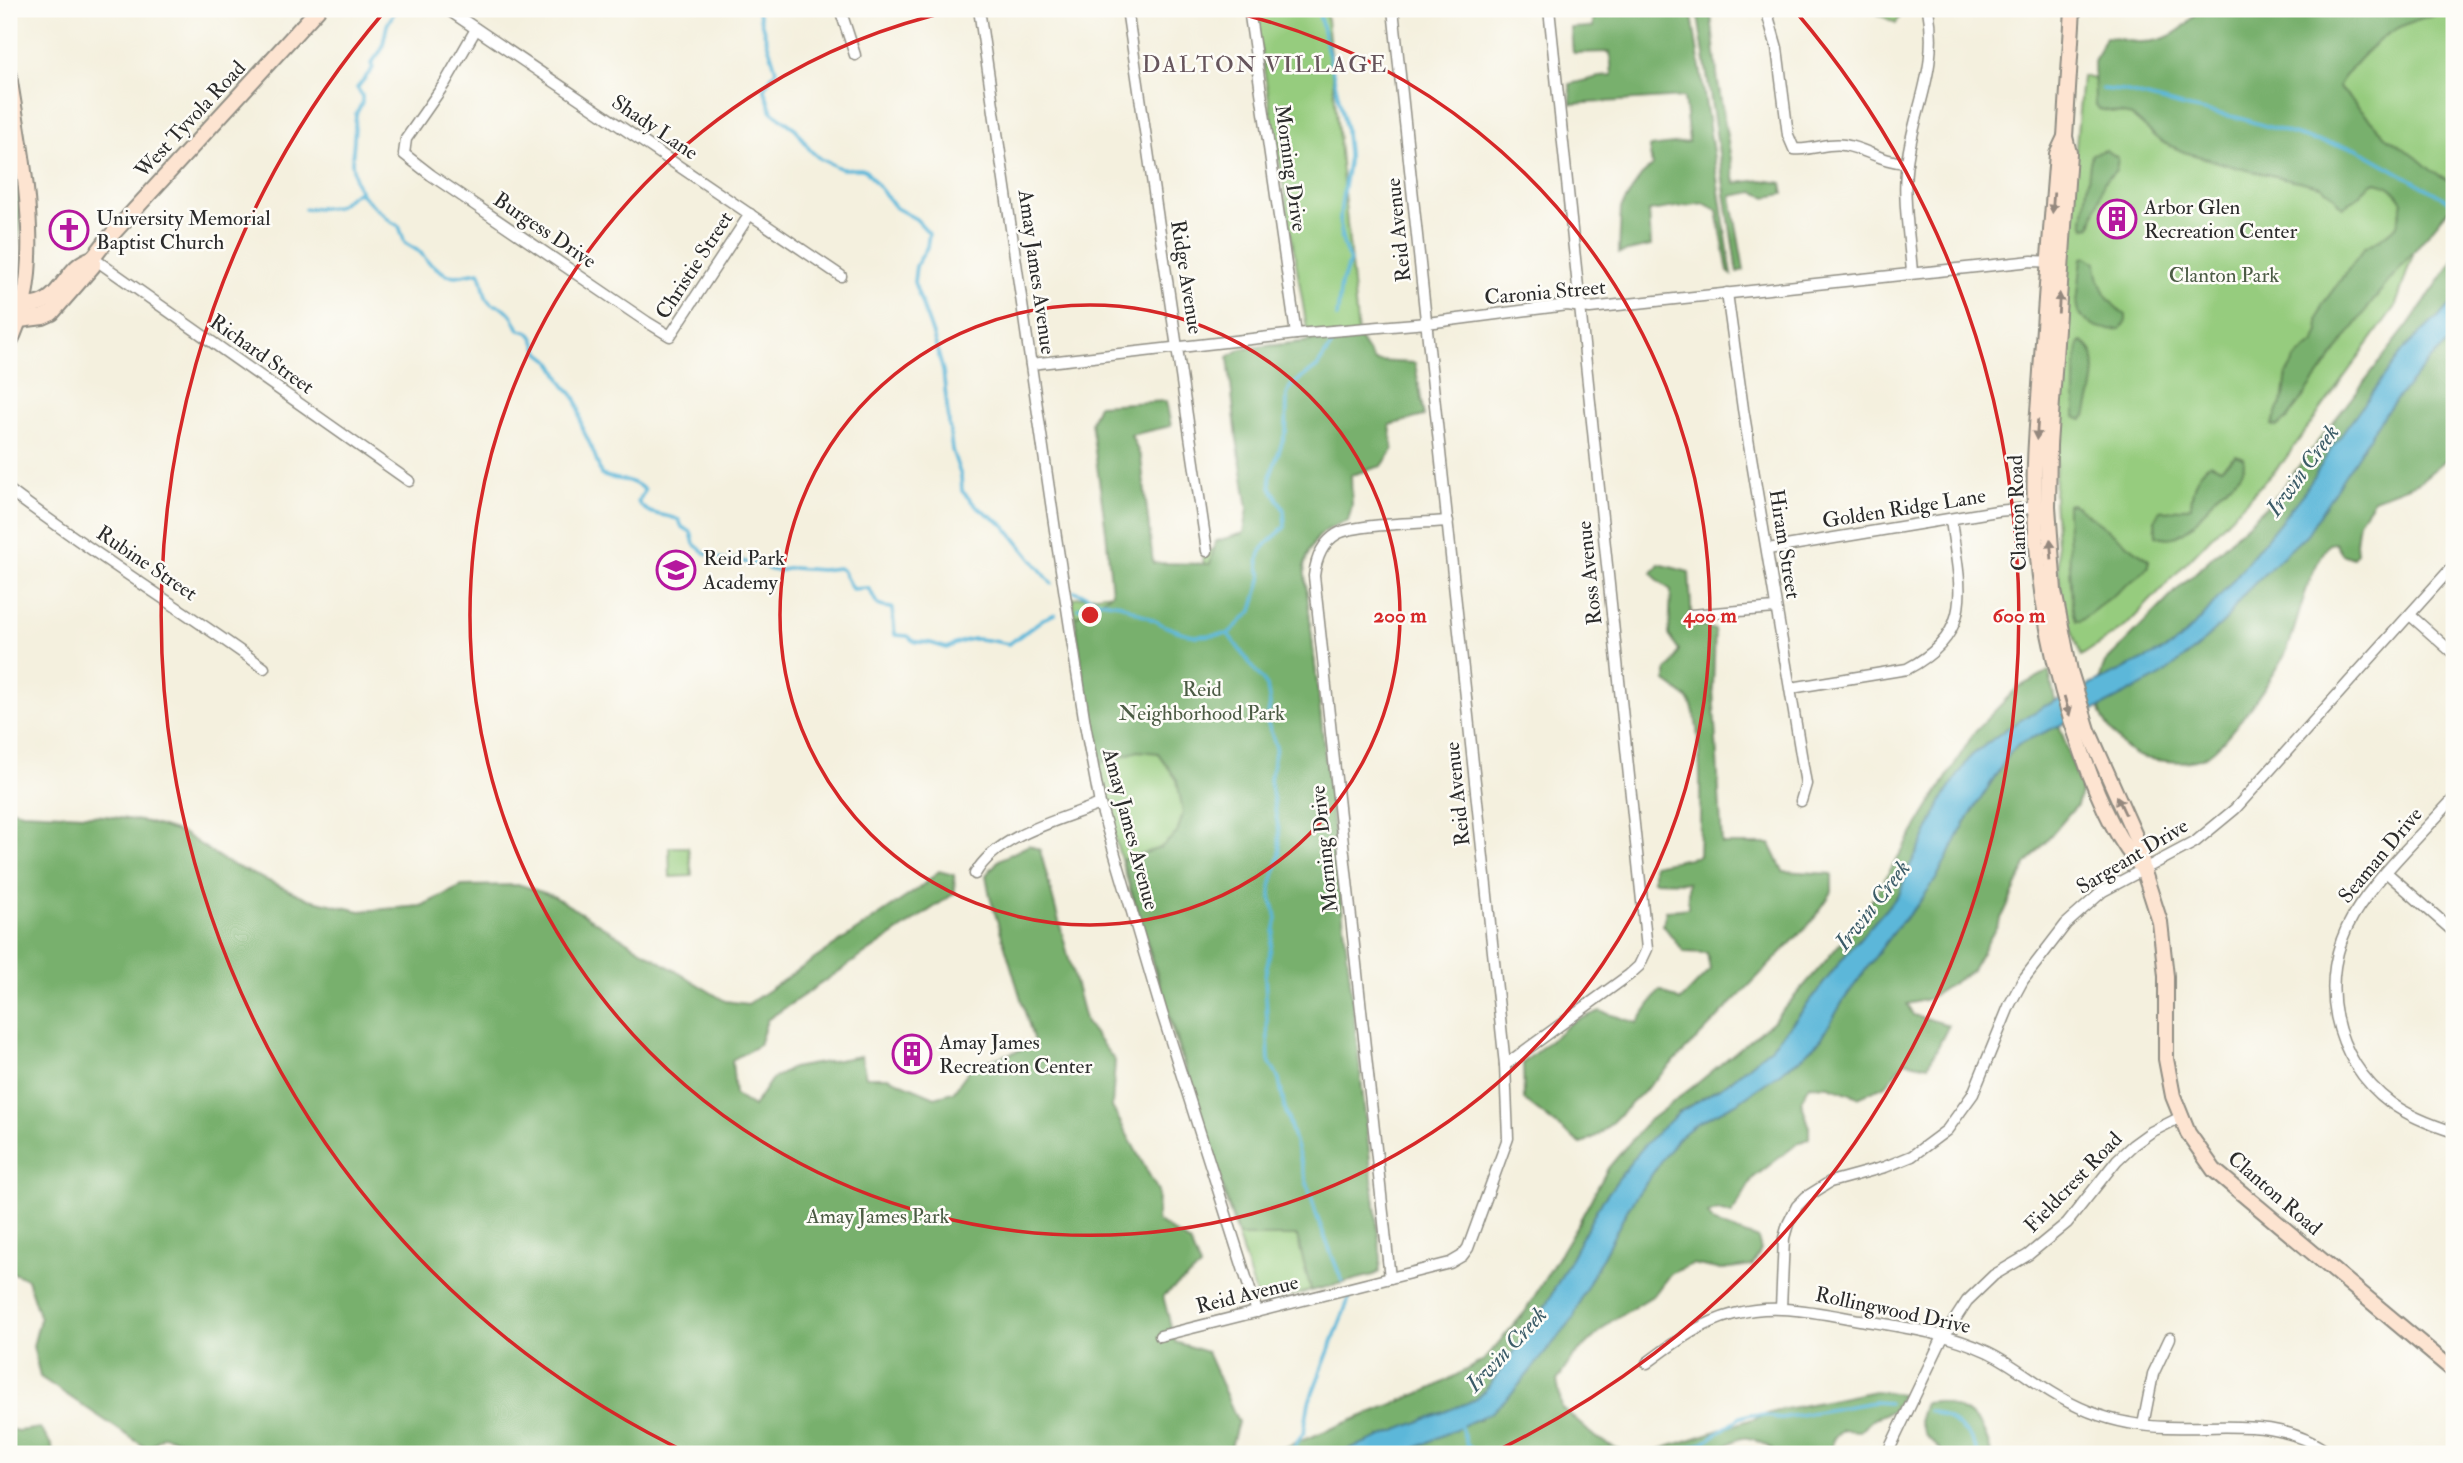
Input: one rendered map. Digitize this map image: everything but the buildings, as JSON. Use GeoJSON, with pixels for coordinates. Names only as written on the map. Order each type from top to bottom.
{"type":"FeatureCollection","features":[{"type":"Feature","properties":{"kind":"main road","name":"West Tyvola Road"},"geometry":{"type":"LineString","coordinates":[[22,313],[46,302],[84,260],[93,258],[318,9]]}},
{"type":"Feature","properties":{"kind":"main road","name":"Clanton Road"},"geometry":{"type":"LineString","coordinates":[[2073,9],[2065,137],[2057,154],[2055,262],[2036,454],[2041,507],[2044,607],[2082,734],[2140,847],[2143,869],[2160,922],[2166,976],[2168,1077],[2180,1116],[2200,1153],[2223,1179],[2454,1371]]}},
{"type":"Feature","properties":{"kind":"main road"},"geometry":{"type":"LineString","coordinates":[[9,75],[22,159],[30,250],[22,313],[9,344]]}},
{"type":"Feature","properties":{"kind":"street","name":"Shady Lane"},"geometry":{"type":"LineString","coordinates":[[447,9],[841,276]]}},
{"type":"Feature","properties":{"kind":"street"},"geometry":{"type":"LineString","coordinates":[[840,9],[855,55]]}},
{"type":"Feature","properties":{"kind":"street","name":"Amay James Avenue"},"geometry":{"type":"LineString","coordinates":[[979,9],[1085,724],[1100,804],[1162,1013],[1257,1312]]}},
{"type":"Feature","properties":{"kind":"street","name":"Ridge Avenue"},"geometry":{"type":"LineString","coordinates":[[1127,9],[1207,551]]}},
{"type":"Feature","properties":{"kind":"street","name":"Morning Drive"},"geometry":{"type":"LineString","coordinates":[[1249,9],[1296,334]]}},
{"type":"Feature","properties":{"kind":"street","name":"Reid Avenue"},"geometry":{"type":"LineString","coordinates":[[1160,1336],[1450,1263],[1462,1256],[1468,1248],[1508,1138],[1505,1066],[1393,9]]}},
{"type":"Feature","properties":{"kind":"street","name":"Ross Avenue"},"geometry":{"type":"LineString","coordinates":[[1505,1066],[1629,975],[1639,966],[1647,949],[1549,9]]}},
{"type":"Feature","properties":{"kind":"street"},"geometry":{"type":"LineString","coordinates":[[1766,9],[1777,48],[1788,135],[1794,149],[1847,145],[1889,162],[1907,163]]}},
{"type":"Feature","properties":{"kind":"street"},"geometry":{"type":"LineString","coordinates":[[1912,273],[1905,183],[1907,163],[1930,70],[1932,29],[1928,9]]}},
{"type":"Feature","properties":{"kind":"street","name":"Burgess Drive"},"geometry":{"type":"LineString","coordinates":[[476,29],[445,83],[405,139],[403,150],[406,157],[670,336]]}},
{"type":"Feature","properties":{"kind":"street","name":"Christie Street"},"geometry":{"type":"LineString","coordinates":[[670,336],[750,214]]}},
{"type":"Feature","properties":{"kind":"street","name":"Richard Street"},"geometry":{"type":"LineString","coordinates":[[93,258],[410,481]]}},
{"type":"Feature","properties":{"kind":"street","name":"Caronia Street"},"geometry":{"type":"LineString","coordinates":[[1031,364],[1296,334],[1427,323],[1567,305],[1590,308],[2032,261],[2055,262]]}},
{"type":"Feature","properties":{"kind":"street","name":"Hiram Street"},"geometry":{"type":"LineString","coordinates":[[1727,293],[1743,410],[1806,784],[1801,800]]}},
{"type":"Feature","properties":{"kind":"street","name":"Rubine Street"},"geometry":{"type":"LineString","coordinates":[[9,490],[264,668]]}},
{"type":"Feature","properties":{"kind":"street","name":"Golden Ridge Lane"},"geometry":{"type":"LineString","coordinates":[[1768,549],[2041,507]]}},
{"type":"Feature","properties":{"kind":"street"},"geometry":{"type":"LineString","coordinates":[[1791,688],[1907,669],[1921,662],[1939,646],[1953,628],[1961,590],[1951,520]]}},
{"type":"Feature","properties":{"kind":"street","name":"Morning Drive"},"geometry":{"type":"LineString","coordinates":[[1390,1278],[1314,576],[1317,558],[1325,544],[1341,532],[1356,528],[1448,521]]}},
{"type":"Feature","properties":{"kind":"street","name":"Sargeant Drive"},"geometry":{"type":"LineString","coordinates":[[1781,1308],[1784,1238],[1797,1206],[1830,1182],[1902,1161],[1947,1130],[1973,1094],[2010,1004],[2045,948],[2082,908],[2103,891],[2195,842],[2235,810],[2454,565]]}},
{"type":"Feature","properties":{"kind":"street"},"geometry":{"type":"LineString","coordinates":[[1691,615],[1775,608]]}},
{"type":"Feature","properties":{"kind":"street"},"geometry":{"type":"LineString","coordinates":[[2410,615],[2454,654]]}},
{"type":"Feature","properties":{"kind":"street","name":"Seaman Drive"},"geometry":{"type":"LineString","coordinates":[[2454,798],[2362,902],[2343,938],[2333,988],[2338,1027],[2355,1064],[2379,1093],[2411,1116],[2454,1132]]}},
{"type":"Feature","properties":{"kind":"street"},"geometry":{"type":"LineString","coordinates":[[975,874],[985,859],[1001,846],[1100,804]]}},
{"type":"Feature","properties":{"kind":"street"},"geometry":{"type":"LineString","coordinates":[[2387,873],[2454,932]]}},
{"type":"Feature","properties":{"kind":"street","name":"Fieldcrest Road"},"geometry":{"type":"LineString","coordinates":[[1887,1454],[1958,1311],[1994,1275],[2048,1241],[2067,1223],[2117,1160],[2133,1145],[2180,1116]]}},
{"type":"Feature","properties":{"kind":"street","name":"Rollingwood Drive"},"geometry":{"type":"LineString","coordinates":[[1647,1363],[1682,1336],[1713,1320],[1745,1311],[1781,1308],[1945,1336],[1990,1353],[2079,1408],[2108,1418],[2143,1425],[2266,1427],[2295,1434],[2330,1454]]}},
{"type":"Feature","properties":{"kind":"street"},"geometry":{"type":"LineString","coordinates":[[2143,1425],[2153,1374],[2170,1338]]}},
{"type":"Feature","properties":{"kind":"green space","name":"Reid Neighborhood Park"},"geometry":{"type":"Polygon","coordinates":[[[1254,9],[1326,9],[1370,457],[1341,460],[1348,521],[1318,537],[1304,567],[1381,1260],[1379,1272],[1373,1275],[1259,1304],[1166,1011],[1108,815],[1089,722],[1072,598],[1137,590],[1204,565],[1202,551],[1260,543],[1241,349],[1309,341],[1254,9]]]}},
{"type":"Feature","properties":{"kind":"green space"},"geometry":{"type":"Polygon","coordinates":[[[1593,9],[1691,9],[1732,275],[1728,272],[1717,210],[1704,203],[1649,211],[1651,246],[1619,253],[1621,208],[1641,176],[1652,166],[1649,147],[1689,142],[1684,97],[1571,104],[1570,84],[1612,76],[1610,52],[1573,53],[1571,28],[1593,27],[1593,9]]]}},
{"type":"Feature","properties":{"kind":"green space"},"geometry":{"type":"Polygon","coordinates":[[[1697,9],[1706,9],[1711,14],[1718,83],[1735,183],[1762,180],[1782,183],[1784,194],[1767,197],[1754,192],[1731,196],[1744,270],[1737,272],[1697,9]]]}},
{"type":"Feature","properties":{"kind":"green space"},"geometry":{"type":"Polygon","coordinates":[[[1881,9],[1904,9],[1896,23],[1878,14],[1881,9]]]}},
{"type":"Feature","properties":{"kind":"green space"},"geometry":{"type":"Polygon","coordinates":[[[2197,9],[2454,9],[2454,12],[2418,19],[2389,34],[2363,55],[2339,87],[2386,136],[2454,184],[2454,203],[2379,293],[2287,419],[2276,427],[2272,425],[2284,396],[2287,373],[2296,358],[2314,343],[2319,331],[2318,320],[2322,305],[2365,247],[2397,225],[2403,202],[2392,189],[2376,182],[2343,207],[2320,186],[2239,168],[2184,152],[2162,142],[2132,116],[2099,109],[2095,104],[2094,61],[2105,37],[2138,42],[2165,38],[2187,24],[2197,9]]]}},
{"type":"Feature","properties":{"kind":"green space","name":"Clanton Park"},"geometry":{"type":"Polygon","coordinates":[[[2398,9],[2454,9],[2454,205],[2448,195],[2426,215],[2396,305],[2283,462],[2126,626],[2081,656],[2063,605],[2054,497],[2069,229],[2082,76],[2284,128],[2398,9]]]}},
{"type":"Feature","properties":{"kind":"green space"},"geometry":{"type":"Polygon","coordinates":[[[9,146],[17,184],[20,225],[9,272],[9,146]]]}},
{"type":"Feature","properties":{"kind":"green space"},"geometry":{"type":"Polygon","coordinates":[[[2106,150],[2118,158],[2116,170],[2104,182],[2091,226],[2085,227],[2083,221],[2092,154],[2106,150]]]}},
{"type":"Feature","properties":{"kind":"green space"},"geometry":{"type":"Polygon","coordinates":[[[2087,257],[2096,263],[2101,285],[2109,299],[2126,315],[2126,321],[2120,329],[2097,327],[2079,313],[2077,302],[2082,258],[2087,257]]]}},
{"type":"Feature","properties":{"kind":"green space"},"geometry":{"type":"Polygon","coordinates":[[[2454,260],[2454,453],[2419,482],[2374,499],[2359,521],[2357,553],[2353,558],[2342,554],[2335,543],[2329,544],[2309,581],[2283,658],[2250,707],[2213,751],[2191,761],[2155,760],[2131,752],[2113,734],[2103,718],[2099,703],[2099,686],[2105,663],[2178,589],[2272,501],[2408,325],[2454,260]]]}},
{"type":"Feature","properties":{"kind":"green space","name":"Reid Neighborhood Park"},"geometry":{"type":"Polygon","coordinates":[[[1358,336],[1374,361],[1415,363],[1424,416],[1390,425],[1393,450],[1382,466],[1351,475],[1352,506],[1348,521],[1318,537],[1304,566],[1381,1260],[1379,1272],[1373,1275],[1311,1291],[1297,1236],[1238,1236],[1122,860],[1160,848],[1177,833],[1183,813],[1177,780],[1158,753],[1138,751],[1097,764],[1075,617],[1112,593],[1091,422],[1098,405],[1166,401],[1171,426],[1131,435],[1141,458],[1153,563],[1210,564],[1216,541],[1244,533],[1248,508],[1228,357],[1241,349],[1358,336]]]}},
{"type":"Feature","properties":{"kind":"green space"},"geometry":{"type":"Polygon","coordinates":[[[2082,342],[2089,348],[2095,365],[2091,398],[2086,416],[2082,420],[2075,417],[2075,399],[2076,362],[2079,344],[2082,342]]]}},
{"type":"Feature","properties":{"kind":"green space"},"geometry":{"type":"Polygon","coordinates":[[[2236,455],[2243,458],[2244,465],[2239,476],[2219,492],[2190,527],[2174,537],[2156,535],[2155,519],[2160,510],[2167,512],[2191,506],[2195,483],[2201,472],[2210,463],[2221,468],[2236,455]]]}},
{"type":"Feature","properties":{"kind":"green space"},"geometry":{"type":"Polygon","coordinates":[[[2070,504],[2149,560],[2149,566],[2142,573],[2080,621],[2076,621],[2072,605],[2067,512],[2067,505],[2070,504]]]}},
{"type":"Feature","properties":{"kind":"green space"},"geometry":{"type":"Polygon","coordinates":[[[1659,564],[1689,572],[1692,623],[1715,630],[1713,688],[1722,844],[1770,844],[1783,871],[1832,874],[1832,892],[1813,920],[1701,1035],[1600,1134],[1581,1144],[1524,1100],[1523,1063],[1572,1022],[1600,1011],[1637,1023],[1660,990],[1680,1001],[1710,970],[1707,953],[1684,952],[1663,925],[1666,911],[1688,908],[1688,882],[1653,881],[1653,865],[1699,856],[1700,822],[1697,727],[1688,699],[1666,682],[1666,670],[1673,664],[1679,650],[1669,635],[1671,590],[1652,573],[1659,564]]]}},
{"type":"Feature","properties":{"kind":"green space"},"geometry":{"type":"Polygon","coordinates":[[[2049,671],[2055,701],[2006,729],[1971,756],[1907,871],[1900,893],[1848,952],[1796,1019],[1769,1049],[1728,1083],[1679,1112],[1633,1159],[1598,1207],[1545,1307],[1489,1386],[1475,1401],[1336,1454],[1268,1454],[1433,1388],[1484,1360],[1525,1312],[1608,1168],[1647,1122],[1774,1020],[1861,918],[1975,731],[2017,688],[2049,671]]]}},
{"type":"Feature","properties":{"kind":"green space"},"geometry":{"type":"Polygon","coordinates":[[[2059,725],[2082,790],[2077,805],[2026,865],[2004,913],[1972,970],[1928,999],[1907,1004],[1913,1015],[1949,1025],[1928,1066],[1905,1061],[1886,1085],[1858,1097],[1829,1086],[1810,1085],[1801,1101],[1809,1125],[1809,1138],[1753,1178],[1732,1214],[1718,1210],[1708,1214],[1714,1223],[1758,1239],[1761,1250],[1752,1266],[1722,1270],[1692,1264],[1670,1274],[1654,1295],[1610,1322],[1572,1358],[1557,1381],[1562,1408],[1596,1438],[1628,1454],[1403,1454],[1461,1425],[1480,1419],[1573,1319],[1582,1296],[1630,1205],[1677,1139],[1697,1123],[1738,1102],[1801,1058],[1821,1039],[1843,1001],[1896,928],[1916,907],[1936,879],[1964,825],[2010,753],[2018,744],[2059,725]]]}},
{"type":"Feature","properties":{"kind":"green space","name":"Amay James Park"},"geometry":{"type":"Polygon","coordinates":[[[9,809],[106,816],[147,822],[184,834],[228,863],[309,899],[360,911],[421,906],[462,886],[521,885],[553,896],[725,1001],[748,1004],[918,889],[939,871],[954,875],[955,893],[767,1020],[759,1045],[732,1060],[735,1095],[753,1107],[771,1080],[792,1068],[861,1056],[866,1077],[888,1077],[935,1097],[953,1092],[972,1066],[1035,1045],[990,897],[986,875],[999,860],[1029,845],[1040,850],[1086,1023],[1115,1061],[1112,1107],[1158,1191],[1157,1221],[1190,1243],[1200,1268],[1163,1296],[1175,1342],[1207,1352],[1238,1422],[1231,1447],[1216,1454],[212,1454],[209,1447],[163,1436],[148,1449],[40,1377],[33,1346],[40,1319],[27,1279],[9,1271],[9,809]]]}},
{"type":"Feature","properties":{"kind":"green space"},"geometry":{"type":"Polygon","coordinates":[[[669,847],[688,847],[691,876],[670,877],[669,847]]]}},
{"type":"Feature","properties":{"kind":"green space"},"geometry":{"type":"Polygon","coordinates":[[[1875,1391],[1902,1394],[1893,1410],[1873,1419],[1860,1431],[1843,1430],[1833,1439],[1831,1454],[1770,1454],[1772,1449],[1756,1440],[1743,1438],[1716,1454],[1646,1454],[1780,1410],[1875,1391]]]}},
{"type":"Feature","properties":{"kind":"green space"},"geometry":{"type":"Polygon","coordinates":[[[1935,1401],[1965,1412],[1973,1418],[1984,1433],[1991,1454],[1945,1454],[1926,1436],[1919,1422],[1925,1402],[1935,1401]]]}},
{"type":"Feature","properties":{"kind":"green space"},"geometry":{"type":"Polygon","coordinates":[[[40,1428],[52,1446],[53,1454],[9,1454],[9,1429],[18,1431],[40,1428]]]}},
{"type":"Feature","properties":{"kind":"water"},"geometry":{"type":"Polygon","coordinates":[[[2454,302],[2454,337],[2427,363],[2385,413],[2307,534],[2242,596],[2226,620],[2197,648],[2161,676],[2103,706],[2018,744],[2010,753],[1964,825],[1936,879],[1916,907],[1896,928],[1843,1001],[1821,1039],[1801,1058],[1738,1102],[1697,1123],[1677,1139],[1630,1205],[1582,1296],[1573,1319],[1514,1391],[1492,1412],[1403,1454],[1336,1454],[1475,1400],[1489,1386],[1545,1307],[1598,1207],[1633,1159],[1652,1137],[1680,1112],[1728,1083],[1769,1049],[1900,893],[1907,871],[1943,798],[1971,756],[2006,729],[2043,707],[2173,646],[2203,617],[2305,491],[2331,449],[2406,347],[2454,302]]]}},
{"type":"Feature","properties":{"kind":"waterway"},"geometry":{"type":"LineString","coordinates":[[396,9],[387,25],[382,49],[371,64],[373,68],[357,88],[362,95],[362,103],[356,114],[352,163],[361,194],[399,226],[405,243],[447,275],[479,272],[488,301],[505,309],[519,330],[531,334],[539,351],[550,360],[574,396],[583,430],[601,475],[640,486],[645,490],[638,502],[642,507],[679,520],[682,527],[691,532],[694,544],[706,554],[729,562],[740,558],[743,562],[762,564],[777,571],[792,568],[842,570],[852,589],[868,588],[878,605],[892,608],[895,635],[908,636],[915,642],[947,648],[971,639],[1009,644],[1043,619],[1055,614]]}},
{"type":"Feature","properties":{"kind":"waterway"},"geometry":{"type":"LineString","coordinates":[[757,9],[776,70],[764,88],[772,112],[796,129],[810,150],[820,159],[842,169],[866,171],[896,208],[916,219],[929,233],[927,247],[916,266],[914,282],[943,371],[952,450],[961,476],[962,491],[976,506],[1004,525],[1052,584]]}},
{"type":"Feature","properties":{"kind":"waterway"},"geometry":{"type":"LineString","coordinates":[[1318,9],[1346,129],[1348,154],[1340,224],[1341,236],[1350,261],[1341,284],[1337,317]]}},
{"type":"Feature","properties":{"kind":"waterway"},"geometry":{"type":"LineString","coordinates":[[2102,89],[2123,91],[2239,118],[2312,140],[2356,148],[2454,204]]}},
{"type":"Feature","properties":{"kind":"waterway"},"geometry":{"type":"LineString","coordinates":[[305,209],[336,207],[360,190]]}},
{"type":"Feature","properties":{"kind":"waterway"},"geometry":{"type":"LineString","coordinates":[[1074,591],[1101,601],[1121,604],[1181,632],[1196,636],[1228,634],[1252,611],[1262,576],[1259,567],[1260,554],[1267,543],[1285,527],[1284,510],[1271,487],[1270,477],[1286,431],[1287,395],[1290,387],[1317,367],[1333,343]]}},
{"type":"Feature","properties":{"kind":"waterway"},"geometry":{"type":"LineString","coordinates":[[1078,608],[1099,602]]}},
{"type":"Feature","properties":{"kind":"waterway"},"geometry":{"type":"LineString","coordinates":[[1228,634],[1267,686],[1270,704],[1267,721],[1276,747],[1270,780],[1280,854],[1271,886],[1277,918],[1265,976],[1269,1061],[1279,1079],[1317,1217],[1342,1281]]}},
{"type":"Feature","properties":{"kind":"waterway"},"geometry":{"type":"LineString","coordinates":[[1289,1454],[1304,1432],[1309,1402],[1350,1296]]}},
{"type":"Feature","properties":{"kind":"waterway"},"geometry":{"type":"LineString","coordinates":[[1671,1454],[1703,1443],[1741,1417],[1751,1414],[1781,1418],[1874,1402],[1889,1403]]}},
{"type":"Feature","properties":{"kind":"waterway"},"geometry":{"type":"LineString","coordinates":[[1929,1411],[1944,1417],[1966,1432],[1978,1454]]}},
{"type":"Feature","properties":{"kind":"waterway"},"geometry":{"type":"LineString","coordinates":[[1460,1424],[1467,1445],[1478,1454]]}},
{"type":"Feature","properties":{"kind":"place","name":"Arbor Glen Recreation Center"},"geometry":{"type":"Point","coordinates":[2117,219]}},
{"type":"Feature","properties":{"kind":"place","name":"University Memorial Baptist Church"},"geometry":{"type":"Point","coordinates":[69,230]}},
{"type":"Feature","properties":{"kind":"place","name":"Reid Park Academy"},"geometry":{"type":"Point","coordinates":[676,570]}},
{"type":"Feature","properties":{"kind":"place","name":"Amay James Recreation Center"},"geometry":{"type":"Point","coordinates":[912,1054]}},
{"type":"Feature","properties":{"kind":"district","name":"DALTON VILLAGE"},"geometry":{"type":"Point","coordinates":[1265,64]}},
{"type":"Feature","properties":{"kind":"water label","name":"Irwin Creek"},"geometry":{"type":"Point","coordinates":[2302,470]}},
{"type":"Feature","properties":{"kind":"water label","name":"Irwin Creek"},"geometry":{"type":"Point","coordinates":[1872,905]}},
{"type":"Feature","properties":{"kind":"water label","name":"Irwin Creek"},"geometry":{"type":"Point","coordinates":[1506,1349]}}]}
